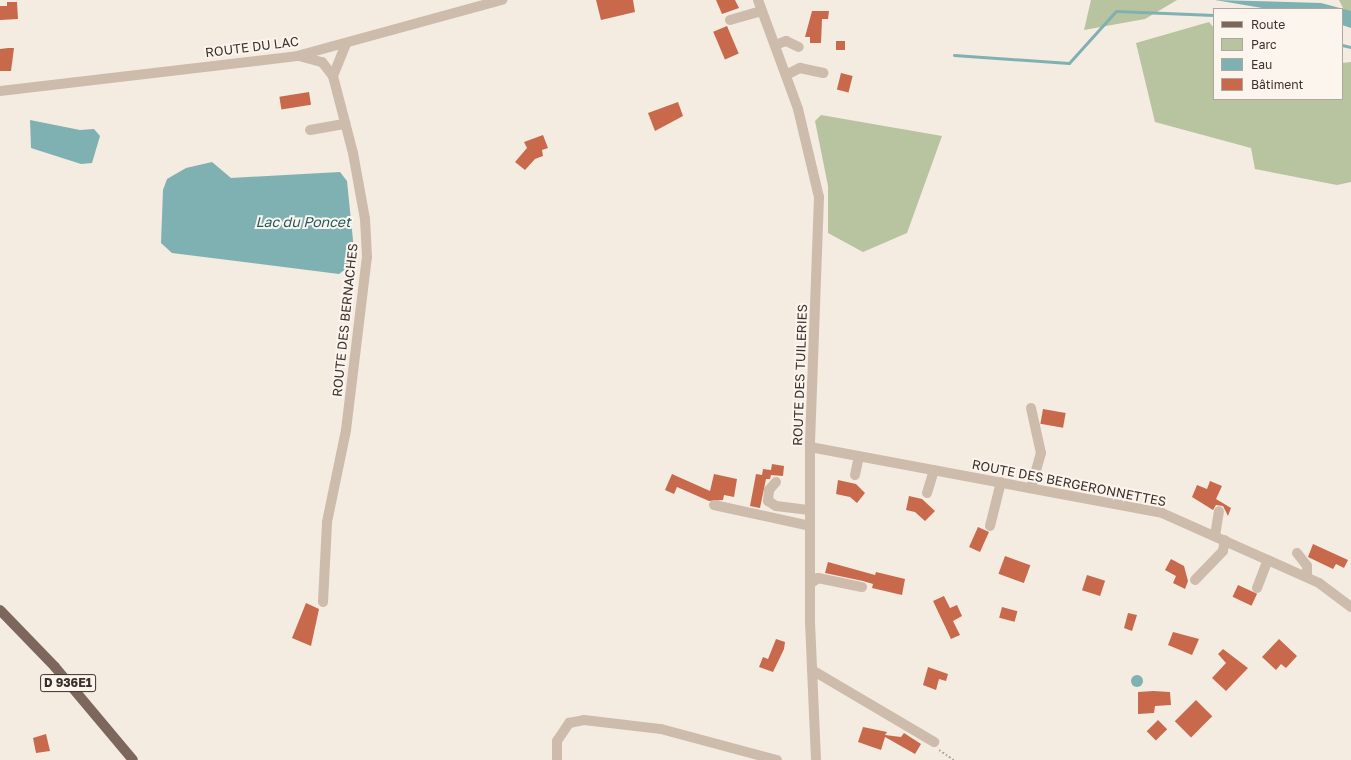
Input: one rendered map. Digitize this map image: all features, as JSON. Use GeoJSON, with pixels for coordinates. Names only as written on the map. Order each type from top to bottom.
{"type":"FeatureCollection","features":[{"type":"Feature","properties":{"kind":"main road","name":"D 936E1"},"geometry":{"type":"LineString","coordinates":[[0,610],[55,668],[133,760]]}},
{"type":"Feature","properties":{"kind":"street","name":"ROUTE DU LAC"},"geometry":{"type":"LineString","coordinates":[[0,91],[158,70],[297,56],[346,44],[502,0]]}},
{"type":"Feature","properties":{"kind":"street","name":"ROUTE DES TUILERIES"},"geometry":{"type":"LineString","coordinates":[[758,0],[798,109],[819,197],[810,447],[810,584],[816,760]]}},
{"type":"Feature","properties":{"kind":"street"},"geometry":{"type":"LineString","coordinates":[[730,20],[762,11]]}},
{"type":"Feature","properties":{"kind":"street"},"geometry":{"type":"LineString","coordinates":[[775,45],[786,41],[799,46]]}},
{"type":"Feature","properties":{"kind":"street"},"geometry":{"type":"LineString","coordinates":[[297,56],[322,62],[333,76],[346,44]]}},
{"type":"Feature","properties":{"kind":"street"},"geometry":{"type":"LineString","coordinates":[[786,75],[800,68],[823,73]]}},
{"type":"Feature","properties":{"kind":"street","name":"ROUTE DES BERNACHES"},"geometry":{"type":"LineString","coordinates":[[323,602],[327,522],[346,430],[367,257],[365,219],[345,124],[333,76]]}},
{"type":"Feature","properties":{"kind":"street"},"geometry":{"type":"LineString","coordinates":[[310,130],[345,124]]}},
{"type":"Feature","properties":{"kind":"street"},"geometry":{"type":"LineString","coordinates":[[1031,408],[1041,453],[1031,488]]}},
{"type":"Feature","properties":{"kind":"street","name":"ROUTE DES BERGERONNETTES"},"geometry":{"type":"LineString","coordinates":[[810,447],[1162,513],[1307,577],[1351,606]]}},
{"type":"Feature","properties":{"kind":"street"},"geometry":{"type":"LineString","coordinates":[[855,475],[859,456]]}},
{"type":"Feature","properties":{"kind":"street"},"geometry":{"type":"LineString","coordinates":[[927,493],[934,470]]}},
{"type":"Feature","properties":{"kind":"street"},"geometry":{"type":"LineString","coordinates":[[776,482],[769,490],[768,502],[776,506],[810,510]]}},
{"type":"Feature","properties":{"kind":"street"},"geometry":{"type":"LineString","coordinates":[[990,526],[1001,482]]}},
{"type":"Feature","properties":{"kind":"street"},"geometry":{"type":"LineString","coordinates":[[714,505],[810,526]]}},
{"type":"Feature","properties":{"kind":"street"},"geometry":{"type":"LineString","coordinates":[[1215,536],[1219,511]]}},
{"type":"Feature","properties":{"kind":"street"},"geometry":{"type":"LineString","coordinates":[[1195,580],[1223,551],[1225,540]]}},
{"type":"Feature","properties":{"kind":"street"},"geometry":{"type":"LineString","coordinates":[[1297,553],[1307,566],[1307,577]]}},
{"type":"Feature","properties":{"kind":"street"},"geometry":{"type":"LineString","coordinates":[[1256,588],[1268,560]]}},
{"type":"Feature","properties":{"kind":"street"},"geometry":{"type":"LineString","coordinates":[[810,584],[818,578],[862,587]]}},
{"type":"Feature","properties":{"kind":"street"},"geometry":{"type":"LineString","coordinates":[[812,670],[934,742]]}},
{"type":"Feature","properties":{"kind":"street"},"geometry":{"type":"LineString","coordinates":[[558,760],[557,741],[569,722],[584,720],[661,729],[777,760]]}},
{"type":"Feature","properties":{"kind":"path"},"geometry":{"type":"LineString","coordinates":[[934,742],[932,746],[954,760]]}},
{"type":"Feature","properties":{"kind":"green space"},"geometry":{"type":"Polygon","coordinates":[[[1091,0],[1177,0],[1145,19],[1084,30],[1091,0]]]}},
{"type":"Feature","properties":{"kind":"green space"},"geometry":{"type":"Polygon","coordinates":[[[1339,0],[1351,0],[1351,24],[1339,0]]]}},
{"type":"Feature","properties":{"kind":"green space"},"geometry":{"type":"Polygon","coordinates":[[[1209,22],[1213,27],[1213,100],[1343,100],[1343,63],[1351,62],[1351,182],[1337,185],[1255,169],[1251,148],[1155,122],[1136,43],[1209,22]]]}},
{"type":"Feature","properties":{"kind":"green space"},"geometry":{"type":"Polygon","coordinates":[[[821,115],[942,136],[907,233],[863,252],[828,233],[828,186],[815,121],[821,115]]]}},
{"type":"Feature","properties":{"kind":"water"},"geometry":{"type":"Polygon","coordinates":[[[1215,0],[1321,3],[1340,8],[1262,8],[1215,0]]]}},
{"type":"Feature","properties":{"kind":"water"},"geometry":{"type":"Polygon","coordinates":[[[1343,9],[1351,11],[1351,28],[1343,25],[1343,9]]]}},
{"type":"Feature","properties":{"kind":"water"},"geometry":{"type":"Polygon","coordinates":[[[30,120],[80,130],[94,129],[100,136],[92,163],[81,164],[31,148],[30,120]]]}},
{"type":"Feature","properties":{"kind":"water","name":"Lac du Poncet"},"geometry":{"type":"Polygon","coordinates":[[[212,162],[231,178],[340,172],[347,181],[354,250],[351,265],[339,274],[172,253],[161,243],[163,190],[167,179],[186,168],[212,162]]]}},
{"type":"Feature","properties":{"kind":"water"},"geometry":{"type":"Polygon","coordinates":[[[1135,675],[1139,675],[1143,681],[1139,687],[1135,687],[1131,683],[1131,679],[1135,675]]]}},
{"type":"Feature","properties":{"kind":"building"},"geometry":{"type":"Polygon","coordinates":[[[596,0],[633,0],[635,12],[601,20],[596,0]]]}},
{"type":"Feature","properties":{"kind":"building"},"geometry":{"type":"Polygon","coordinates":[[[716,0],[735,0],[739,8],[722,14],[716,0]]]}},
{"type":"Feature","properties":{"kind":"building"},"geometry":{"type":"Polygon","coordinates":[[[7,2],[17,2],[18,19],[0,20],[0,6],[7,6],[7,2]]]}},
{"type":"Feature","properties":{"kind":"building"},"geometry":{"type":"Polygon","coordinates":[[[812,11],[829,11],[828,19],[822,19],[821,43],[810,43],[810,37],[805,37],[812,11]]]}},
{"type":"Feature","properties":{"kind":"building"},"geometry":{"type":"Polygon","coordinates":[[[727,26],[739,54],[725,59],[713,32],[727,26]]]}},
{"type":"Feature","properties":{"kind":"building"},"geometry":{"type":"Polygon","coordinates":[[[836,41],[845,41],[845,50],[836,50],[836,41]]]}},
{"type":"Feature","properties":{"kind":"building"},"geometry":{"type":"Polygon","coordinates":[[[14,48],[11,71],[0,71],[0,49],[14,48]]]}},
{"type":"Feature","properties":{"kind":"building"},"geometry":{"type":"Polygon","coordinates":[[[841,73],[853,76],[849,92],[837,89],[841,73]]]}},
{"type":"Feature","properties":{"kind":"building"},"geometry":{"type":"Polygon","coordinates":[[[309,92],[311,105],[281,110],[279,97],[309,92]]]}},
{"type":"Feature","properties":{"kind":"building"},"geometry":{"type":"Polygon","coordinates":[[[678,102],[683,116],[655,131],[648,113],[678,102]]]}},
{"type":"Feature","properties":{"kind":"building"},"geometry":{"type":"Polygon","coordinates":[[[543,135],[548,148],[542,150],[543,156],[535,159],[525,170],[515,162],[527,148],[524,142],[543,135]]]}},
{"type":"Feature","properties":{"kind":"building"},"geometry":{"type":"Polygon","coordinates":[[[1043,409],[1066,413],[1063,428],[1040,424],[1043,409]]]}},
{"type":"Feature","properties":{"kind":"building"},"geometry":{"type":"Polygon","coordinates":[[[772,464],[784,466],[783,476],[771,475],[770,479],[766,479],[760,508],[750,506],[756,474],[762,475],[763,469],[771,470],[772,464]]]}},
{"type":"Feature","properties":{"kind":"building"},"geometry":{"type":"Polygon","coordinates":[[[672,474],[710,491],[714,474],[737,479],[734,497],[724,495],[723,500],[709,501],[677,487],[674,494],[665,490],[672,474]]]}},
{"type":"Feature","properties":{"kind":"building"},"geometry":{"type":"Polygon","coordinates":[[[838,480],[856,484],[865,493],[857,503],[850,497],[836,494],[838,480]]]}},
{"type":"Feature","properties":{"kind":"building"},"geometry":{"type":"Polygon","coordinates":[[[1210,481],[1222,486],[1216,499],[1231,508],[1228,516],[1223,506],[1216,505],[1213,510],[1192,497],[1197,485],[1207,489],[1210,481]]]}},
{"type":"Feature","properties":{"kind":"building"},"geometry":{"type":"Polygon","coordinates":[[[909,496],[922,499],[935,511],[925,521],[915,512],[906,510],[909,496]]]}},
{"type":"Feature","properties":{"kind":"building"},"geometry":{"type":"Polygon","coordinates":[[[978,527],[989,532],[980,552],[969,547],[978,527]]]}},
{"type":"Feature","properties":{"kind":"building"},"geometry":{"type":"Polygon","coordinates":[[[1313,544],[1348,560],[1344,568],[1336,564],[1333,569],[1308,557],[1313,544]]]}},
{"type":"Feature","properties":{"kind":"building"},"geometry":{"type":"Polygon","coordinates":[[[1005,556],[1030,565],[1024,583],[999,574],[1005,556]]]}},
{"type":"Feature","properties":{"kind":"building"},"geometry":{"type":"Polygon","coordinates":[[[1171,559],[1184,566],[1188,581],[1185,589],[1173,583],[1176,576],[1165,570],[1171,559]]]}},
{"type":"Feature","properties":{"kind":"building"},"geometry":{"type":"Polygon","coordinates":[[[828,562],[875,575],[876,572],[905,579],[902,595],[872,588],[873,584],[863,581],[825,573],[828,562]]]}},
{"type":"Feature","properties":{"kind":"building"},"geometry":{"type":"Polygon","coordinates":[[[1087,575],[1105,581],[1100,596],[1082,590],[1087,575]]]}},
{"type":"Feature","properties":{"kind":"building"},"geometry":{"type":"Polygon","coordinates":[[[1238,585],[1257,594],[1252,606],[1233,597],[1238,585]]]}},
{"type":"Feature","properties":{"kind":"building"},"geometry":{"type":"Polygon","coordinates":[[[944,596],[950,608],[957,605],[962,616],[953,621],[960,635],[951,639],[933,601],[944,596]]]}},
{"type":"Feature","properties":{"kind":"building"},"geometry":{"type":"Polygon","coordinates":[[[306,603],[319,609],[311,646],[292,638],[306,603]]]}},
{"type":"Feature","properties":{"kind":"building"},"geometry":{"type":"Polygon","coordinates":[[[1002,607],[1017,611],[1015,622],[999,618],[1002,607]]]}},
{"type":"Feature","properties":{"kind":"building"},"geometry":{"type":"Polygon","coordinates":[[[1128,613],[1137,615],[1132,631],[1124,628],[1128,613]]]}},
{"type":"Feature","properties":{"kind":"building"},"geometry":{"type":"Polygon","coordinates":[[[1173,632],[1199,639],[1192,655],[1168,645],[1173,632]]]}},
{"type":"Feature","properties":{"kind":"building"},"geometry":{"type":"Polygon","coordinates":[[[776,639],[785,642],[784,649],[773,672],[759,667],[763,657],[768,659],[776,639]]]}},
{"type":"Feature","properties":{"kind":"building"},"geometry":{"type":"Polygon","coordinates":[[[1279,639],[1297,656],[1286,668],[1281,664],[1276,670],[1262,657],[1279,639]]]}},
{"type":"Feature","properties":{"kind":"building"},"geometry":{"type":"Polygon","coordinates":[[[1223,649],[1248,668],[1226,691],[1212,678],[1226,663],[1218,654],[1223,649]]]}},
{"type":"Feature","properties":{"kind":"building"},"geometry":{"type":"Polygon","coordinates":[[[928,667],[948,674],[946,681],[939,679],[936,690],[923,685],[928,667]]]}},
{"type":"Feature","properties":{"kind":"building"},"geometry":{"type":"Polygon","coordinates":[[[1138,692],[1170,692],[1171,705],[1155,706],[1154,713],[1138,714],[1138,692]]]}},
{"type":"Feature","properties":{"kind":"building"},"geometry":{"type":"Polygon","coordinates":[[[1196,700],[1212,716],[1191,737],[1175,721],[1196,700]]]}},
{"type":"Feature","properties":{"kind":"building"},"geometry":{"type":"Polygon","coordinates":[[[1158,720],[1167,729],[1156,741],[1147,731],[1158,720]]]}},
{"type":"Feature","properties":{"kind":"building"},"geometry":{"type":"Polygon","coordinates":[[[863,727],[887,732],[885,735],[901,737],[904,733],[921,744],[915,754],[885,737],[881,750],[858,742],[863,727]]]}},
{"type":"Feature","properties":{"kind":"building"},"geometry":{"type":"Polygon","coordinates":[[[46,734],[50,751],[36,753],[33,738],[46,734]]]}},
{"type":"Feature","properties":{"kind":"waterway"},"geometry":{"type":"LineString","coordinates":[[954,55],[1069,63],[1116,11],[1213,15]]}},
{"type":"Feature","properties":{"kind":"waterway"},"geometry":{"type":"LineString","coordinates":[[1343,45],[1351,47]]}}]}
